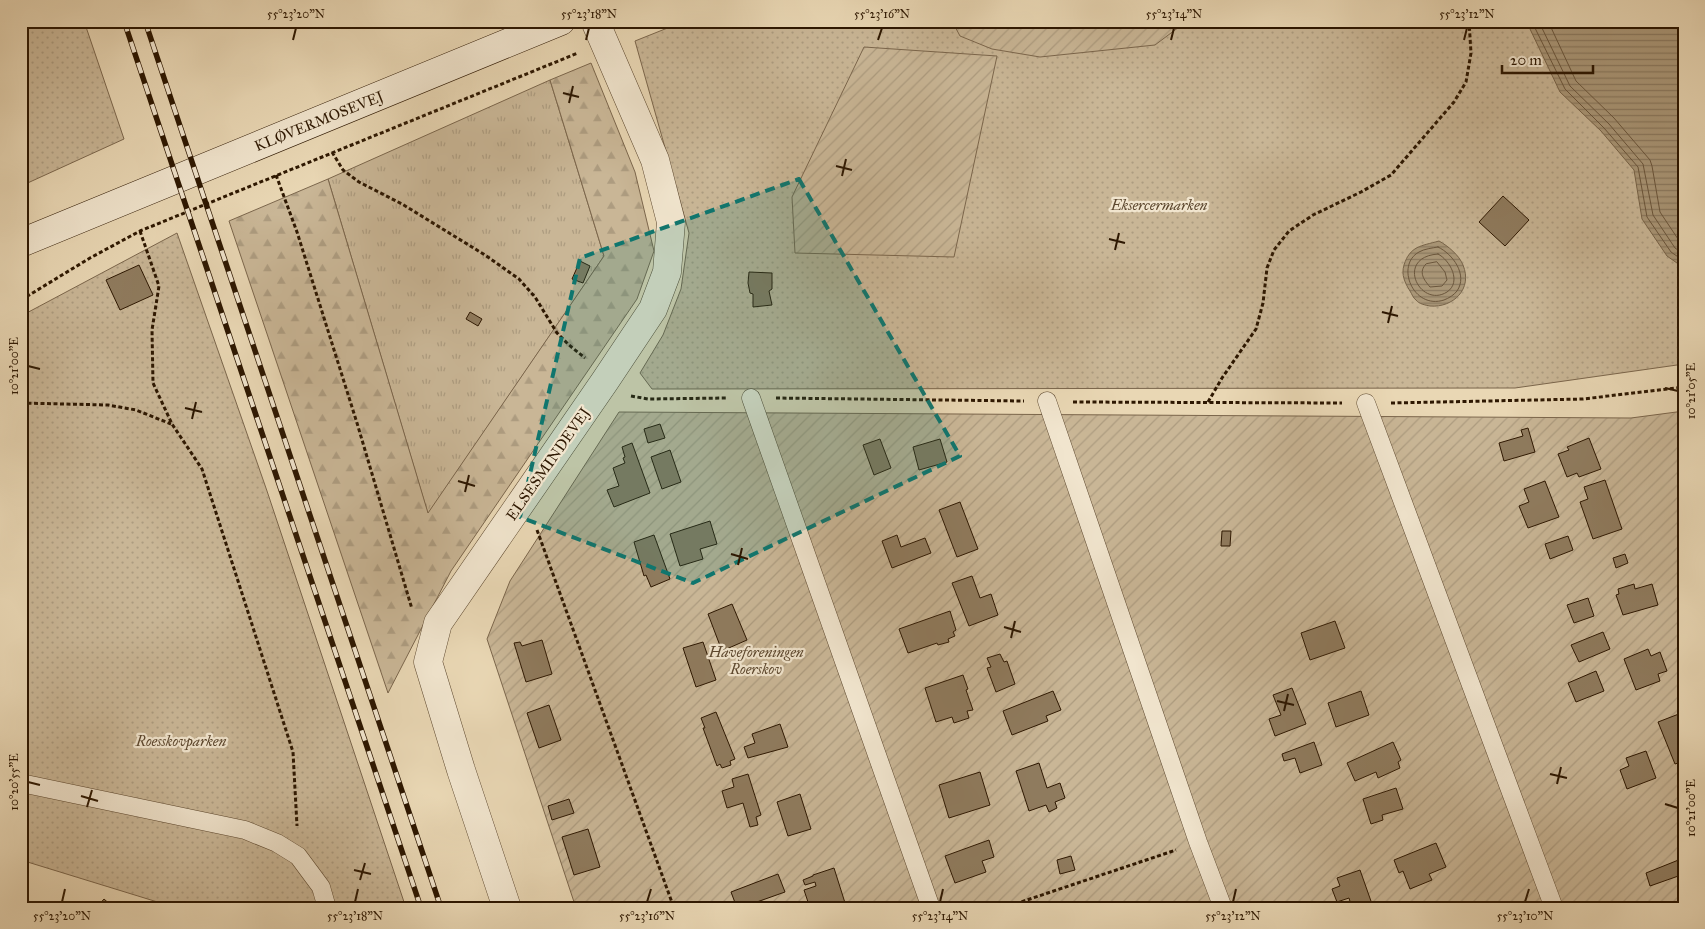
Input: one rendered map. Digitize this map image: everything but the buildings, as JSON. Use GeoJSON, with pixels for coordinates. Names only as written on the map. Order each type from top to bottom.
{"type":"FeatureCollection","features":[{"type":"Feature","properties":{"kind":"street","name":"KLØVERMOSEVEJ"},"geometry":{"type":"LineString","coordinates":[[21,243],[562,21]]}},
{"type":"Feature","properties":{"kind":"street","name":"ELSESMINDEVEJ"},"geometry":{"type":"LineString","coordinates":[[507,908],[461,770],[428,662],[438,623],[606,381],[653,309],[667,272],[671,222],[655,160],[600,32]]}},
{"type":"Feature","properties":{"kind":"street","name":"KLØVERMOSEVEJ"},"geometry":{"type":"LineString","coordinates":[[21,257],[77,221]]}},
{"type":"Feature","properties":{"kind":"lane"},"geometry":{"type":"LineString","coordinates":[[751,398],[932,908]]}},
{"type":"Feature","properties":{"kind":"lane"},"geometry":{"type":"LineString","coordinates":[[1047,401],[1198,842],[1223,908]]}},
{"type":"Feature","properties":{"kind":"lane"},"geometry":{"type":"LineString","coordinates":[[1366,403],[1554,908]]}},
{"type":"Feature","properties":{"kind":"lane"},"geometry":{"type":"LineString","coordinates":[[21,782],[244,830],[277,843],[298,856],[321,887],[327,908]]}},
{"type":"Feature","properties":{"kind":"path"},"geometry":{"type":"LineString","coordinates":[[1208,402],[1256,329],[1263,303],[1267,268],[1274,250],[1289,231],[1313,215],[1391,175],[1454,102],[1466,82],[1471,53],[1469,21]]}},
{"type":"Feature","properties":{"kind":"path"},"geometry":{"type":"LineString","coordinates":[[21,300],[90,258],[140,231],[332,152],[600,32]]}},
{"type":"Feature","properties":{"kind":"path"},"geometry":{"type":"LineString","coordinates":[[332,152],[343,170],[359,182],[410,209],[519,279],[535,297],[557,333],[591,363],[606,381],[620,392],[634,397],[648,399],[751,398],[1366,403],[1583,399],[1684,387]]}},
{"type":"Feature","properties":{"kind":"path"},"geometry":{"type":"LineString","coordinates":[[276,175],[297,232],[414,614]]}},
{"type":"Feature","properties":{"kind":"path"},"geometry":{"type":"LineString","coordinates":[[140,231],[159,286],[152,330],[153,383],[172,424],[202,469],[293,752],[298,856]]}},
{"type":"Feature","properties":{"kind":"path"},"geometry":{"type":"LineString","coordinates":[[21,404],[108,405],[136,410],[172,424]]}},
{"type":"Feature","properties":{"kind":"path"},"geometry":{"type":"LineString","coordinates":[[524,497],[674,908]]}},
{"type":"Feature","properties":{"kind":"path"},"geometry":{"type":"LineString","coordinates":[[1003,908],[1198,842]]}},
{"type":"Feature","properties":{"kind":"highlighted area"},"geometry":{"type":"Polygon","coordinates":[[[799,179],[960,456],[693,583],[520,517],[580,258],[799,179]]]}},
{"type":"Feature","properties":{"kind":"green space"},"geometry":{"type":"Polygon","coordinates":[[[21,21],[84,21],[124,139],[21,186],[21,21]]]}},
{"type":"Feature","properties":{"kind":"green space","name":"Eksercermarken"},"geometry":{"type":"Polygon","coordinates":[[[685,21],[1684,21],[1684,364],[1515,388],[652,389],[640,373],[663,335],[681,289],[689,233],[635,41],[685,21]]]}},
{"type":"Feature","properties":{"kind":"green space"},"geometry":{"type":"Polygon","coordinates":[[[952,21],[1187,21],[1155,45],[1040,57],[992,49],[960,36],[952,21]]]}},
{"type":"Feature","properties":{"kind":"green space"},"geometry":{"type":"Polygon","coordinates":[[[864,47],[997,56],[954,257],[795,253],[792,197],[864,47]]]}},
{"type":"Feature","properties":{"kind":"green space"},"geometry":{"type":"Polygon","coordinates":[[[591,63],[635,172],[654,251],[637,299],[451,571],[388,693],[229,221],[328,179],[428,513],[604,256],[550,80],[591,63]]]}},
{"type":"Feature","properties":{"kind":"green space"},"geometry":{"type":"Polygon","coordinates":[[[550,80],[604,256],[428,514],[328,179],[550,80]]]}},
{"type":"Feature","properties":{"kind":"green space","name":"Roesskovparken"},"geometry":{"type":"Polygon","coordinates":[[[177,233],[267,491],[406,908],[177,908],[21,860],[21,316],[177,233]]]}},
{"type":"Feature","properties":{"kind":"green space","name":"Haveforeningen Roerskov"},"geometry":{"type":"Polygon","coordinates":[[[1684,411],[1684,908],[576,908],[487,639],[510,581],[619,412],[1631,418],[1684,411]]]}},
{"type":"Feature","properties":{"kind":"water"},"geometry":{"type":"Polygon","coordinates":[[[1529,21],[1684,21],[1684,268],[1667,256],[1642,219],[1634,170],[1601,131],[1560,92],[1530,29],[1529,21]]]}},
{"type":"Feature","properties":{"kind":"water"},"geometry":{"type":"Polygon","coordinates":[[[1439,241],[1453,251],[1461,261],[1465,282],[1459,295],[1453,300],[1446,304],[1430,306],[1420,303],[1414,298],[1405,282],[1403,269],[1406,259],[1413,250],[1439,241]]]}},
{"type":"Feature","properties":{"kind":"railway"},"geometry":{"type":"LineString","coordinates":[[124,21],[421,908]]}},
{"type":"Feature","properties":{"kind":"railway"},"geometry":{"type":"LineString","coordinates":[[145,21],[441,908]]}}]}
